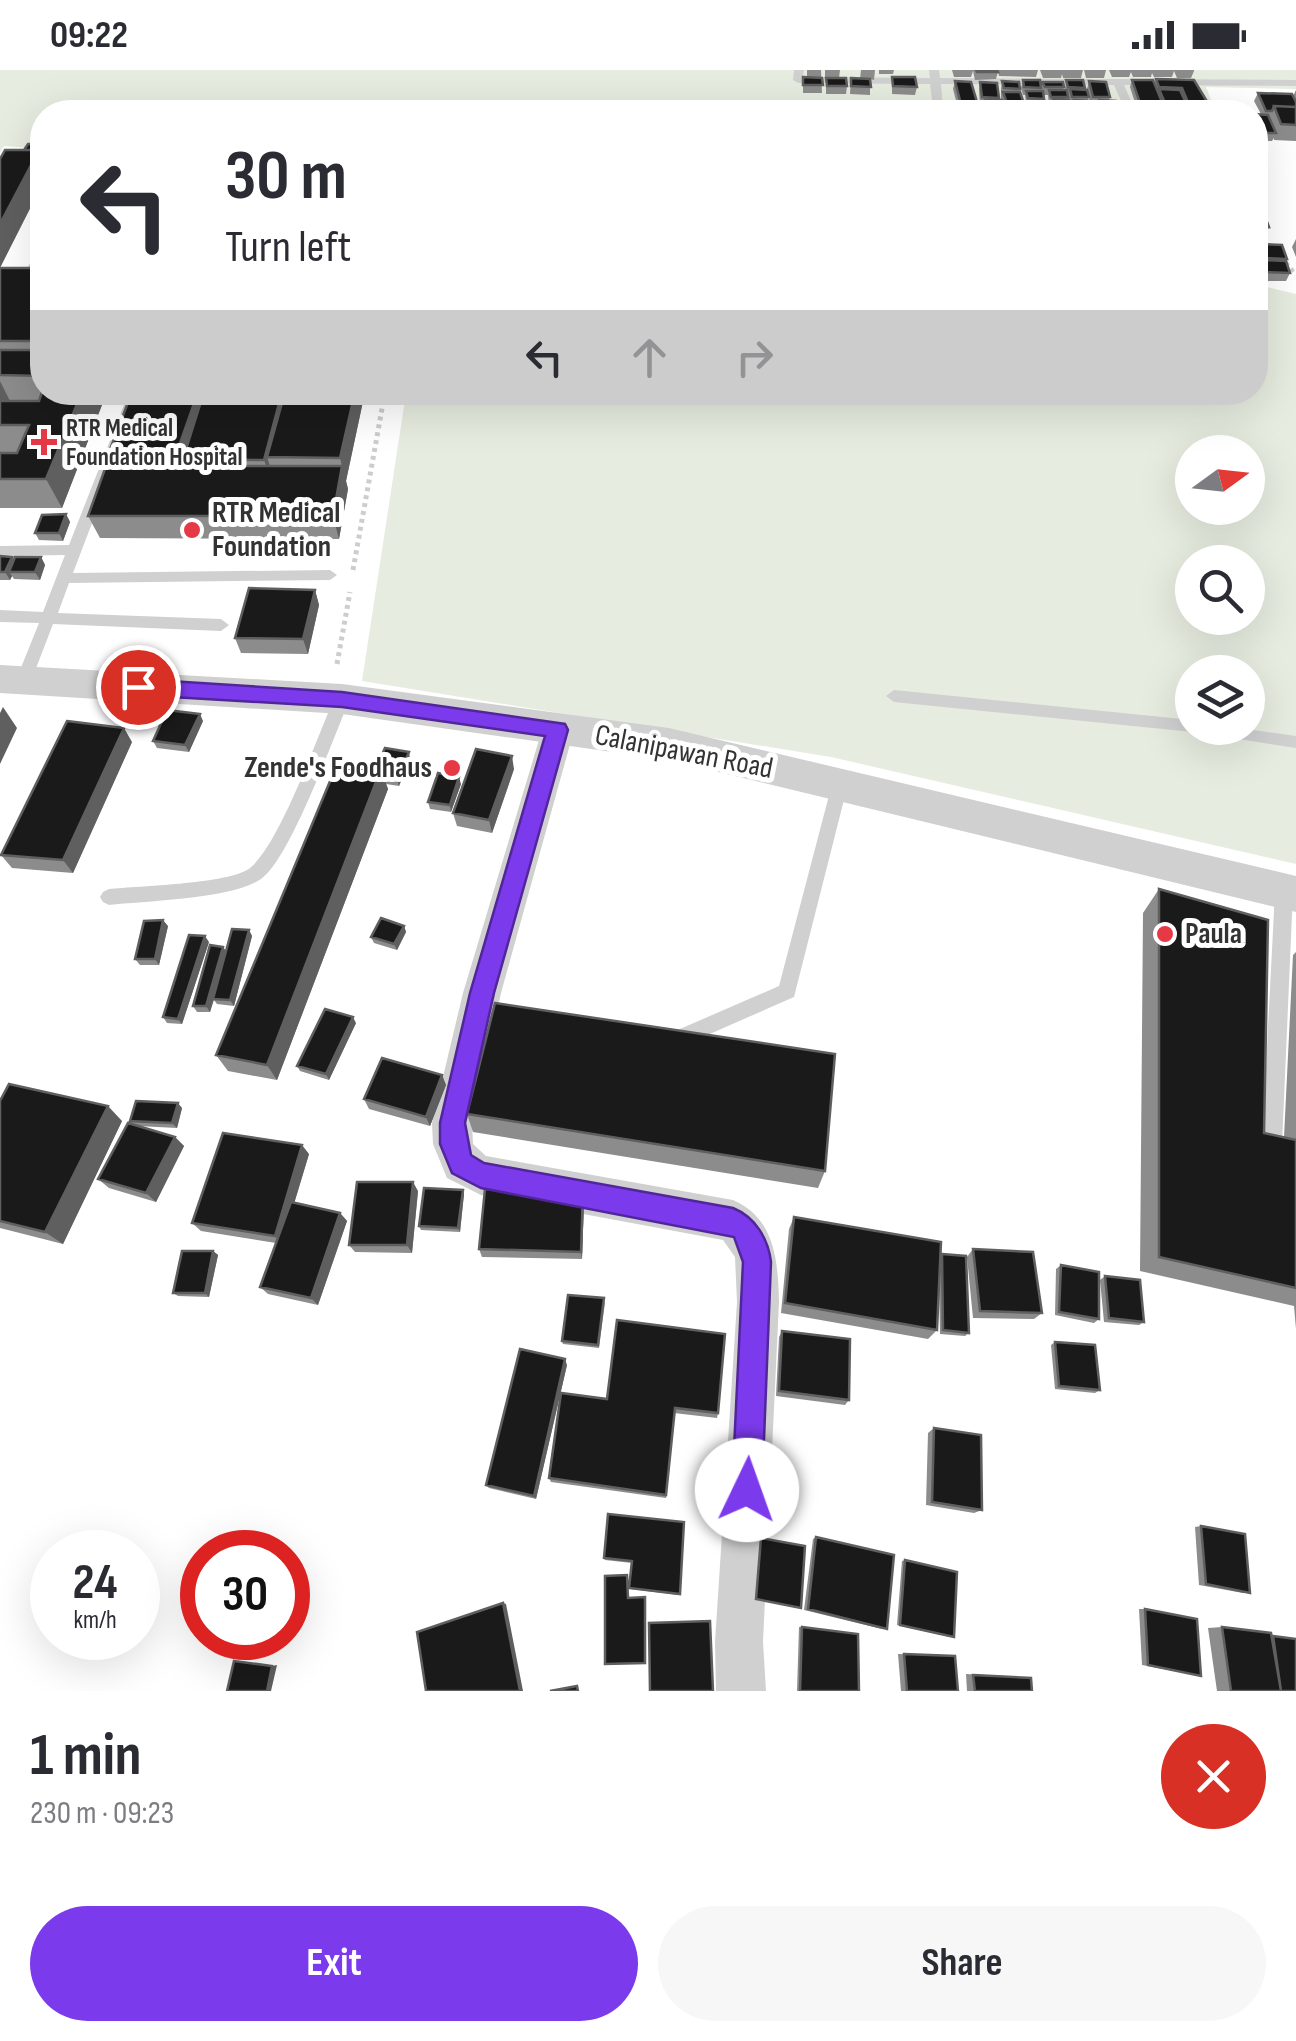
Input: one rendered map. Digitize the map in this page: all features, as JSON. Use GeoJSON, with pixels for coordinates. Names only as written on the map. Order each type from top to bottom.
{"type":"FeatureCollection","features":[{"type":"Feature","properties":{"kind":"street","name":"Calanipawan Road"},"geometry":{"type":"LineString","coordinates":[[12,679],[338,687],[558,730],[670,744],[1290,892]]}},
{"type":"Feature","properties":{"kind":"street"},"geometry":{"type":"LineString","coordinates":[[558,730],[482,993],[452,1123],[453,1144],[461,1164],[481,1175],[733,1221],[750,1238],[756,1251],[758,1302],[739,1642],[741,1691]]}},
{"type":"Feature","properties":{"kind":"lane"},"geometry":{"type":"LineString","coordinates":[[799,70],[798,80],[935,76],[1296,83]]}},
{"type":"Feature","properties":{"kind":"lane"},"geometry":{"type":"LineString","coordinates":[[1118,82],[1125,100]]}},
{"type":"Feature","properties":{"kind":"lane"},"geometry":{"type":"LineString","coordinates":[[26,283],[30,275]]}},
{"type":"Feature","properties":{"kind":"lane"},"geometry":{"type":"LineString","coordinates":[[12,679],[49,616],[131,405]]}},
{"type":"Feature","properties":{"kind":"lane"},"geometry":{"type":"LineString","coordinates":[[0,551],[75,550]]}},
{"type":"Feature","properties":{"kind":"lane"},"geometry":{"type":"LineString","coordinates":[[64,578],[330,575]]}},
{"type":"Feature","properties":{"kind":"lane"},"geometry":{"type":"LineString","coordinates":[[0,616],[221,625]]}},
{"type":"Feature","properties":{"kind":"lane"},"geometry":{"type":"LineString","coordinates":[[109,897],[255,874],[274,851],[338,687]]}},
{"type":"Feature","properties":{"kind":"lane"},"geometry":{"type":"LineString","coordinates":[[894,696],[1175,725]]}},
{"type":"Feature","properties":{"kind":"lane"},"geometry":{"type":"LineString","coordinates":[[1265,737],[1296,742]]}},
{"type":"Feature","properties":{"kind":"lane"},"geometry":{"type":"LineString","coordinates":[[680,1038],[787,990],[840,784]]}},
{"type":"Feature","properties":{"kind":"lane"},"geometry":{"type":"LineString","coordinates":[[1272,1145],[1290,892]]}},
{"type":"Feature","properties":{"kind":"path"},"geometry":{"type":"LineString","coordinates":[[1277,250],[1296,274]]}},
{"type":"Feature","properties":{"kind":"path"},"geometry":{"type":"LineString","coordinates":[[338,687],[382,405]]}},
{"type":"Feature","properties":{"kind":"shaded area"},"geometry":{"type":"Polygon","coordinates":[[[0,70],[1296,70],[1296,89],[1206,87],[1211,100],[30,100],[30,148],[4,146],[0,153],[0,70]]]}},
{"type":"Feature","properties":{"kind":"shaded area"},"geometry":{"type":"Polygon","coordinates":[[[1268,287],[1296,294],[1296,864],[831,757],[362,681],[404,405],[1268,405],[1268,287]]]}},
{"type":"Feature","properties":{"kind":"building"},"geometry":{"type":"Polygon","coordinates":[[[803,77],[822,78],[823,85],[803,85],[803,77]]]}},
{"type":"Feature","properties":{"kind":"building"},"geometry":{"type":"Polygon","coordinates":[[[892,77],[915,77],[917,87],[893,86],[892,77]]]}},
{"type":"Feature","properties":{"kind":"building"},"geometry":{"type":"Polygon","coordinates":[[[826,78],[846,78],[847,86],[827,86],[826,78]]]}},
{"type":"Feature","properties":{"kind":"building"},"geometry":{"type":"Polygon","coordinates":[[[851,78],[870,79],[871,87],[851,86],[851,78]]]}},
{"type":"Feature","properties":{"kind":"building"},"geometry":{"type":"Polygon","coordinates":[[[1156,79],[1194,80],[1206,100],[1187,100],[1182,88],[1159,87],[1156,79]]]}},
{"type":"Feature","properties":{"kind":"building"},"geometry":{"type":"Polygon","coordinates":[[[1023,80],[1040,80],[1041,88],[1024,87],[1023,80]]]}},
{"type":"Feature","properties":{"kind":"building"},"geometry":{"type":"Polygon","coordinates":[[[1066,80],[1083,80],[1085,88],[1068,87],[1066,80]]]}},
{"type":"Feature","properties":{"kind":"building"},"geometry":{"type":"Polygon","coordinates":[[[1132,80],[1153,80],[1161,100],[1139,100],[1132,80]]]}},
{"type":"Feature","properties":{"kind":"building"},"geometry":{"type":"Polygon","coordinates":[[[955,81],[971,82],[976,100],[960,100],[955,81]]]}},
{"type":"Feature","properties":{"kind":"building"},"geometry":{"type":"Polygon","coordinates":[[[1002,81],[1019,82],[1020,89],[1004,88],[1002,81]]]}},
{"type":"Feature","properties":{"kind":"building"},"geometry":{"type":"Polygon","coordinates":[[[1089,81],[1106,82],[1110,97],[1093,97],[1089,81]]]}},
{"type":"Feature","properties":{"kind":"building"},"geometry":{"type":"Polygon","coordinates":[[[980,82],[997,83],[999,98],[982,97],[980,82]]]}},
{"type":"Feature","properties":{"kind":"building"},"geometry":{"type":"Polygon","coordinates":[[[1042,82],[1063,82],[1064,87],[1045,87],[1042,82]]]}},
{"type":"Feature","properties":{"kind":"building"},"geometry":{"type":"Polygon","coordinates":[[[1070,89],[1087,90],[1089,97],[1072,97],[1070,89]]]}},
{"type":"Feature","properties":{"kind":"building"},"geometry":{"type":"Polygon","coordinates":[[[1159,89],[1180,90],[1185,100],[1164,100],[1159,89]]]}},
{"type":"Feature","properties":{"kind":"building"},"geometry":{"type":"Polygon","coordinates":[[[1049,90],[1067,90],[1068,97],[1051,97],[1049,90]]]}},
{"type":"Feature","properties":{"kind":"building"},"geometry":{"type":"Polygon","coordinates":[[[1026,91],[1043,91],[1044,99],[1028,98],[1026,91]]]}},
{"type":"Feature","properties":{"kind":"building"},"geometry":{"type":"Polygon","coordinates":[[[1003,92],[1020,92],[1023,100],[1006,100],[1003,92]]]}},
{"type":"Feature","properties":{"kind":"building"},"geometry":{"type":"Polygon","coordinates":[[[1258,93],[1292,94],[1296,107],[1274,106],[1268,111],[1268,100],[1261,100],[1258,93]]]}},
{"type":"Feature","properties":{"kind":"building"},"geometry":{"type":"Polygon","coordinates":[[[1274,106],[1296,107],[1296,125],[1281,124],[1274,106]]]}},
{"type":"Feature","properties":{"kind":"building"},"geometry":{"type":"Polygon","coordinates":[[[1268,115],[1276,133],[1268,133],[1268,115]]]}},
{"type":"Feature","properties":{"kind":"building"},"geometry":{"type":"Polygon","coordinates":[[[5,150],[30,150],[30,167],[0,224],[0,159],[5,150]]]}},
{"type":"Feature","properties":{"kind":"building"},"geometry":{"type":"Polygon","coordinates":[[[1268,244],[1282,245],[1287,259],[1268,258],[1268,244]]]}},
{"type":"Feature","properties":{"kind":"building"},"geometry":{"type":"Polygon","coordinates":[[[1268,260],[1286,261],[1290,273],[1268,272],[1268,260]]]}},
{"type":"Feature","properties":{"kind":"building"},"geometry":{"type":"Polygon","coordinates":[[[0,268],[30,268],[30,341],[0,341],[0,268]]]}},
{"type":"Feature","properties":{"kind":"building"},"geometry":{"type":"Polygon","coordinates":[[[0,350],[30,350],[30,376],[0,375],[0,350]]]}},
{"type":"Feature","properties":{"kind":"building"},"geometry":{"type":"Polygon","coordinates":[[[0,401],[77,405],[46,479],[0,479],[0,453],[17,453],[29,425],[0,425],[0,401]]]}},
{"type":"Feature","properties":{"kind":"building"},"geometry":{"type":"Polygon","coordinates":[[[127,405],[193,405],[177,452],[109,452],[127,405]]]}},
{"type":"Feature","properties":{"kind":"building"},"geometry":{"type":"Polygon","coordinates":[[[200,405],[279,405],[264,460],[183,459],[200,405]]]}},
{"type":"Feature","properties":{"kind":"building"},"geometry":{"type":"Polygon","coordinates":[[[281,405],[352,405],[340,458],[267,457],[281,405]]]}},
{"type":"Feature","properties":{"kind":"building"},"geometry":{"type":"Polygon","coordinates":[[[106,466],[342,466],[333,516],[88,516],[106,466]]]}},
{"type":"Feature","properties":{"kind":"building"},"geometry":{"type":"Polygon","coordinates":[[[66,514],[59,533],[35,533],[42,515],[66,514]]]}},
{"type":"Feature","properties":{"kind":"building"},"geometry":{"type":"Polygon","coordinates":[[[0,556],[12,557],[5,572],[0,572],[0,556]]]}},
{"type":"Feature","properties":{"kind":"building"},"geometry":{"type":"Polygon","coordinates":[[[15,557],[41,557],[35,572],[9,572],[15,557]]]}},
{"type":"Feature","properties":{"kind":"building"},"geometry":{"type":"Polygon","coordinates":[[[249,588],[315,590],[303,639],[235,638],[249,588]]]}},
{"type":"Feature","properties":{"kind":"building"},"geometry":{"type":"Polygon","coordinates":[[[167,710],[200,714],[185,745],[153,741],[167,710]]]}},
{"type":"Feature","properties":{"kind":"building"},"geometry":{"type":"Polygon","coordinates":[[[67,721],[124,728],[63,860],[1,855],[67,721]]]}},
{"type":"Feature","properties":{"kind":"building"},"geometry":{"type":"Polygon","coordinates":[[[385,748],[409,752],[397,779],[384,777],[381,769],[376,768],[385,748]]]}},
{"type":"Feature","properties":{"kind":"building"},"geometry":{"type":"Polygon","coordinates":[[[476,749],[512,756],[489,820],[453,813],[476,749]]]}},
{"type":"Feature","properties":{"kind":"building"},"geometry":{"type":"Polygon","coordinates":[[[338,762],[381,769],[267,1065],[216,1055],[338,762]]]}},
{"type":"Feature","properties":{"kind":"building"},"geometry":{"type":"Polygon","coordinates":[[[438,773],[459,777],[450,805],[428,802],[438,773]]]}},
{"type":"Feature","properties":{"kind":"building"},"geometry":{"type":"Polygon","coordinates":[[[1159,889],[1268,920],[1264,1133],[1296,1140],[1296,1288],[1159,1257],[1159,889]]]}},
{"type":"Feature","properties":{"kind":"building"},"geometry":{"type":"Polygon","coordinates":[[[381,918],[404,926],[394,944],[371,937],[381,918]]]}},
{"type":"Feature","properties":{"kind":"building"},"geometry":{"type":"Polygon","coordinates":[[[163,920],[155,959],[135,959],[144,921],[163,920]]]}},
{"type":"Feature","properties":{"kind":"building"},"geometry":{"type":"Polygon","coordinates":[[[232,929],[249,930],[230,1000],[213,999],[232,929]]]}},
{"type":"Feature","properties":{"kind":"building"},"geometry":{"type":"Polygon","coordinates":[[[189,935],[205,936],[178,1019],[163,1017],[189,935]]]}},
{"type":"Feature","properties":{"kind":"building"},"geometry":{"type":"Polygon","coordinates":[[[210,945],[223,947],[206,1006],[193,1006],[210,945]]]}},
{"type":"Feature","properties":{"kind":"building"},"geometry":{"type":"Polygon","coordinates":[[[495,1003],[835,1054],[825,1171],[467,1114],[495,1003]]]}},
{"type":"Feature","properties":{"kind":"building"},"geometry":{"type":"Polygon","coordinates":[[[325,1009],[353,1017],[326,1074],[297,1066],[325,1009]]]}},
{"type":"Feature","properties":{"kind":"building"},"geometry":{"type":"Polygon","coordinates":[[[382,1058],[442,1075],[426,1117],[364,1099],[382,1058]]]}},
{"type":"Feature","properties":{"kind":"building"},"geometry":{"type":"Polygon","coordinates":[[[9,1084],[108,1106],[45,1232],[0,1221],[0,1101],[9,1084]]]}},
{"type":"Feature","properties":{"kind":"building"},"geometry":{"type":"Polygon","coordinates":[[[136,1101],[178,1103],[172,1123],[130,1121],[136,1101]]]}},
{"type":"Feature","properties":{"kind":"building"},"geometry":{"type":"Polygon","coordinates":[[[128,1123],[175,1137],[146,1193],[98,1179],[128,1123]]]}},
{"type":"Feature","properties":{"kind":"building"},"geometry":{"type":"Polygon","coordinates":[[[223,1133],[302,1145],[275,1236],[192,1223],[223,1133]]]}},
{"type":"Feature","properties":{"kind":"building"},"geometry":{"type":"Polygon","coordinates":[[[357,1182],[413,1182],[407,1245],[349,1245],[357,1182]]]}},
{"type":"Feature","properties":{"kind":"building"},"geometry":{"type":"Polygon","coordinates":[[[424,1188],[463,1190],[458,1228],[419,1226],[424,1188]]]}},
{"type":"Feature","properties":{"kind":"building"},"geometry":{"type":"Polygon","coordinates":[[[485,1189],[583,1192],[581,1252],[479,1249],[485,1189]]]}},
{"type":"Feature","properties":{"kind":"building"},"geometry":{"type":"Polygon","coordinates":[[[291,1202],[340,1213],[311,1298],[260,1287],[291,1202]]]}},
{"type":"Feature","properties":{"kind":"building"},"geometry":{"type":"Polygon","coordinates":[[[794,1217],[941,1242],[937,1330],[785,1303],[794,1217]]]}},
{"type":"Feature","properties":{"kind":"building"},"geometry":{"type":"Polygon","coordinates":[[[973,1249],[1033,1252],[1042,1313],[980,1311],[973,1249]]]}},
{"type":"Feature","properties":{"kind":"building"},"geometry":{"type":"Polygon","coordinates":[[[182,1251],[213,1251],[205,1293],[173,1293],[182,1251]]]}},
{"type":"Feature","properties":{"kind":"building"},"geometry":{"type":"Polygon","coordinates":[[[942,1254],[966,1256],[969,1333],[943,1330],[942,1254]]]}},
{"type":"Feature","properties":{"kind":"building"},"geometry":{"type":"Polygon","coordinates":[[[1061,1265],[1099,1272],[1099,1319],[1059,1312],[1061,1265]]]}},
{"type":"Feature","properties":{"kind":"building"},"geometry":{"type":"Polygon","coordinates":[[[1105,1276],[1140,1280],[1144,1322],[1109,1318],[1105,1276]]]}},
{"type":"Feature","properties":{"kind":"building"},"geometry":{"type":"Polygon","coordinates":[[[568,1295],[604,1298],[598,1345],[562,1341],[568,1295]]]}},
{"type":"Feature","properties":{"kind":"building"},"geometry":{"type":"Polygon","coordinates":[[[617,1320],[725,1334],[718,1413],[675,1408],[666,1495],[549,1478],[561,1393],[607,1399],[617,1320]]]}},
{"type":"Feature","properties":{"kind":"building"},"geometry":{"type":"Polygon","coordinates":[[[782,1331],[850,1339],[849,1400],[779,1391],[782,1331]]]}},
{"type":"Feature","properties":{"kind":"building"},"geometry":{"type":"Polygon","coordinates":[[[1055,1342],[1095,1345],[1100,1390],[1059,1386],[1055,1342]]]}},
{"type":"Feature","properties":{"kind":"building"},"geometry":{"type":"Polygon","coordinates":[[[520,1349],[565,1359],[534,1496],[486,1485],[520,1349]]]}},
{"type":"Feature","properties":{"kind":"building"},"geometry":{"type":"Polygon","coordinates":[[[934,1428],[981,1435],[982,1510],[932,1502],[934,1428]]]}},
{"type":"Feature","properties":{"kind":"building"},"geometry":{"type":"Polygon","coordinates":[[[608,1514],[684,1522],[680,1594],[629,1588],[632,1561],[604,1558],[608,1514]]]}},
{"type":"Feature","properties":{"kind":"building"},"geometry":{"type":"Polygon","coordinates":[[[1201,1526],[1245,1534],[1250,1593],[1206,1584],[1201,1526]]]}},
{"type":"Feature","properties":{"kind":"building"},"geometry":{"type":"Polygon","coordinates":[[[816,1537],[894,1555],[887,1629],[808,1609],[816,1537]]]}},
{"type":"Feature","properties":{"kind":"building"},"geometry":{"type":"Polygon","coordinates":[[[761,1538],[805,1546],[801,1608],[756,1599],[761,1538]]]}},
{"type":"Feature","properties":{"kind":"building"},"geometry":{"type":"Polygon","coordinates":[[[905,1560],[957,1572],[954,1637],[900,1625],[905,1560]]]}},
{"type":"Feature","properties":{"kind":"building"},"geometry":{"type":"Polygon","coordinates":[[[627,1575],[628,1598],[645,1597],[645,1663],[605,1664],[605,1576],[627,1575]]]}},
{"type":"Feature","properties":{"kind":"building"},"geometry":{"type":"Polygon","coordinates":[[[503,1603],[520,1691],[426,1691],[417,1632],[503,1603]]]}},
{"type":"Feature","properties":{"kind":"building"},"geometry":{"type":"Polygon","coordinates":[[[1145,1609],[1197,1619],[1201,1676],[1148,1665],[1145,1609]]]}},
{"type":"Feature","properties":{"kind":"building"},"geometry":{"type":"Polygon","coordinates":[[[710,1621],[713,1691],[650,1691],[649,1623],[710,1621]]]}},
{"type":"Feature","properties":{"kind":"building"},"geometry":{"type":"Polygon","coordinates":[[[802,1627],[858,1634],[859,1691],[800,1691],[802,1627]]]}},
{"type":"Feature","properties":{"kind":"building"},"geometry":{"type":"Polygon","coordinates":[[[1222,1627],[1271,1633],[1281,1691],[1231,1691],[1222,1627]]]}},
{"type":"Feature","properties":{"kind":"building"},"geometry":{"type":"Polygon","coordinates":[[[1273,1636],[1296,1639],[1296,1691],[1281,1691],[1273,1636]]]}},
{"type":"Feature","properties":{"kind":"building"},"geometry":{"type":"Polygon","coordinates":[[[904,1654],[955,1656],[958,1691],[907,1691],[904,1654]]]}},
{"type":"Feature","properties":{"kind":"building"},"geometry":{"type":"Polygon","coordinates":[[[234,1661],[272,1666],[267,1691],[227,1691],[234,1661]]]}},
{"type":"Feature","properties":{"kind":"building"},"geometry":{"type":"Polygon","coordinates":[[[973,1675],[1031,1678],[1032,1691],[975,1691],[973,1675]]]}},
{"type":"Feature","properties":{"kind":"building"},"geometry":{"type":"Polygon","coordinates":[[[577,1686],[578,1691],[550,1691],[577,1686]]]}},
{"type":"Feature","properties":{"kind":"place","name":"RTR Medical Foundation Hospital"},"geometry":{"type":"Point","coordinates":[44,442]}},
{"type":"Feature","properties":{"kind":"place","name":"RTR Medical Foundation"},"geometry":{"type":"Point","coordinates":[192,530]}},
{"type":"Feature","properties":{"kind":"place","name":"Zende's Foodhaus"},"geometry":{"type":"Point","coordinates":[452,768]}},
{"type":"Feature","properties":{"kind":"place","name":"Paula"},"geometry":{"type":"Point","coordinates":[1165,934]}},
{"type":"Feature","properties":{"kind":"route"},"geometry":{"type":"LineString","coordinates":[[138,687],[342,700],[558,730],[482,993],[452,1123],[453,1144],[461,1164],[481,1175],[733,1221],[743,1228],[756,1251],[758,1302],[747,1490]]}}]}
